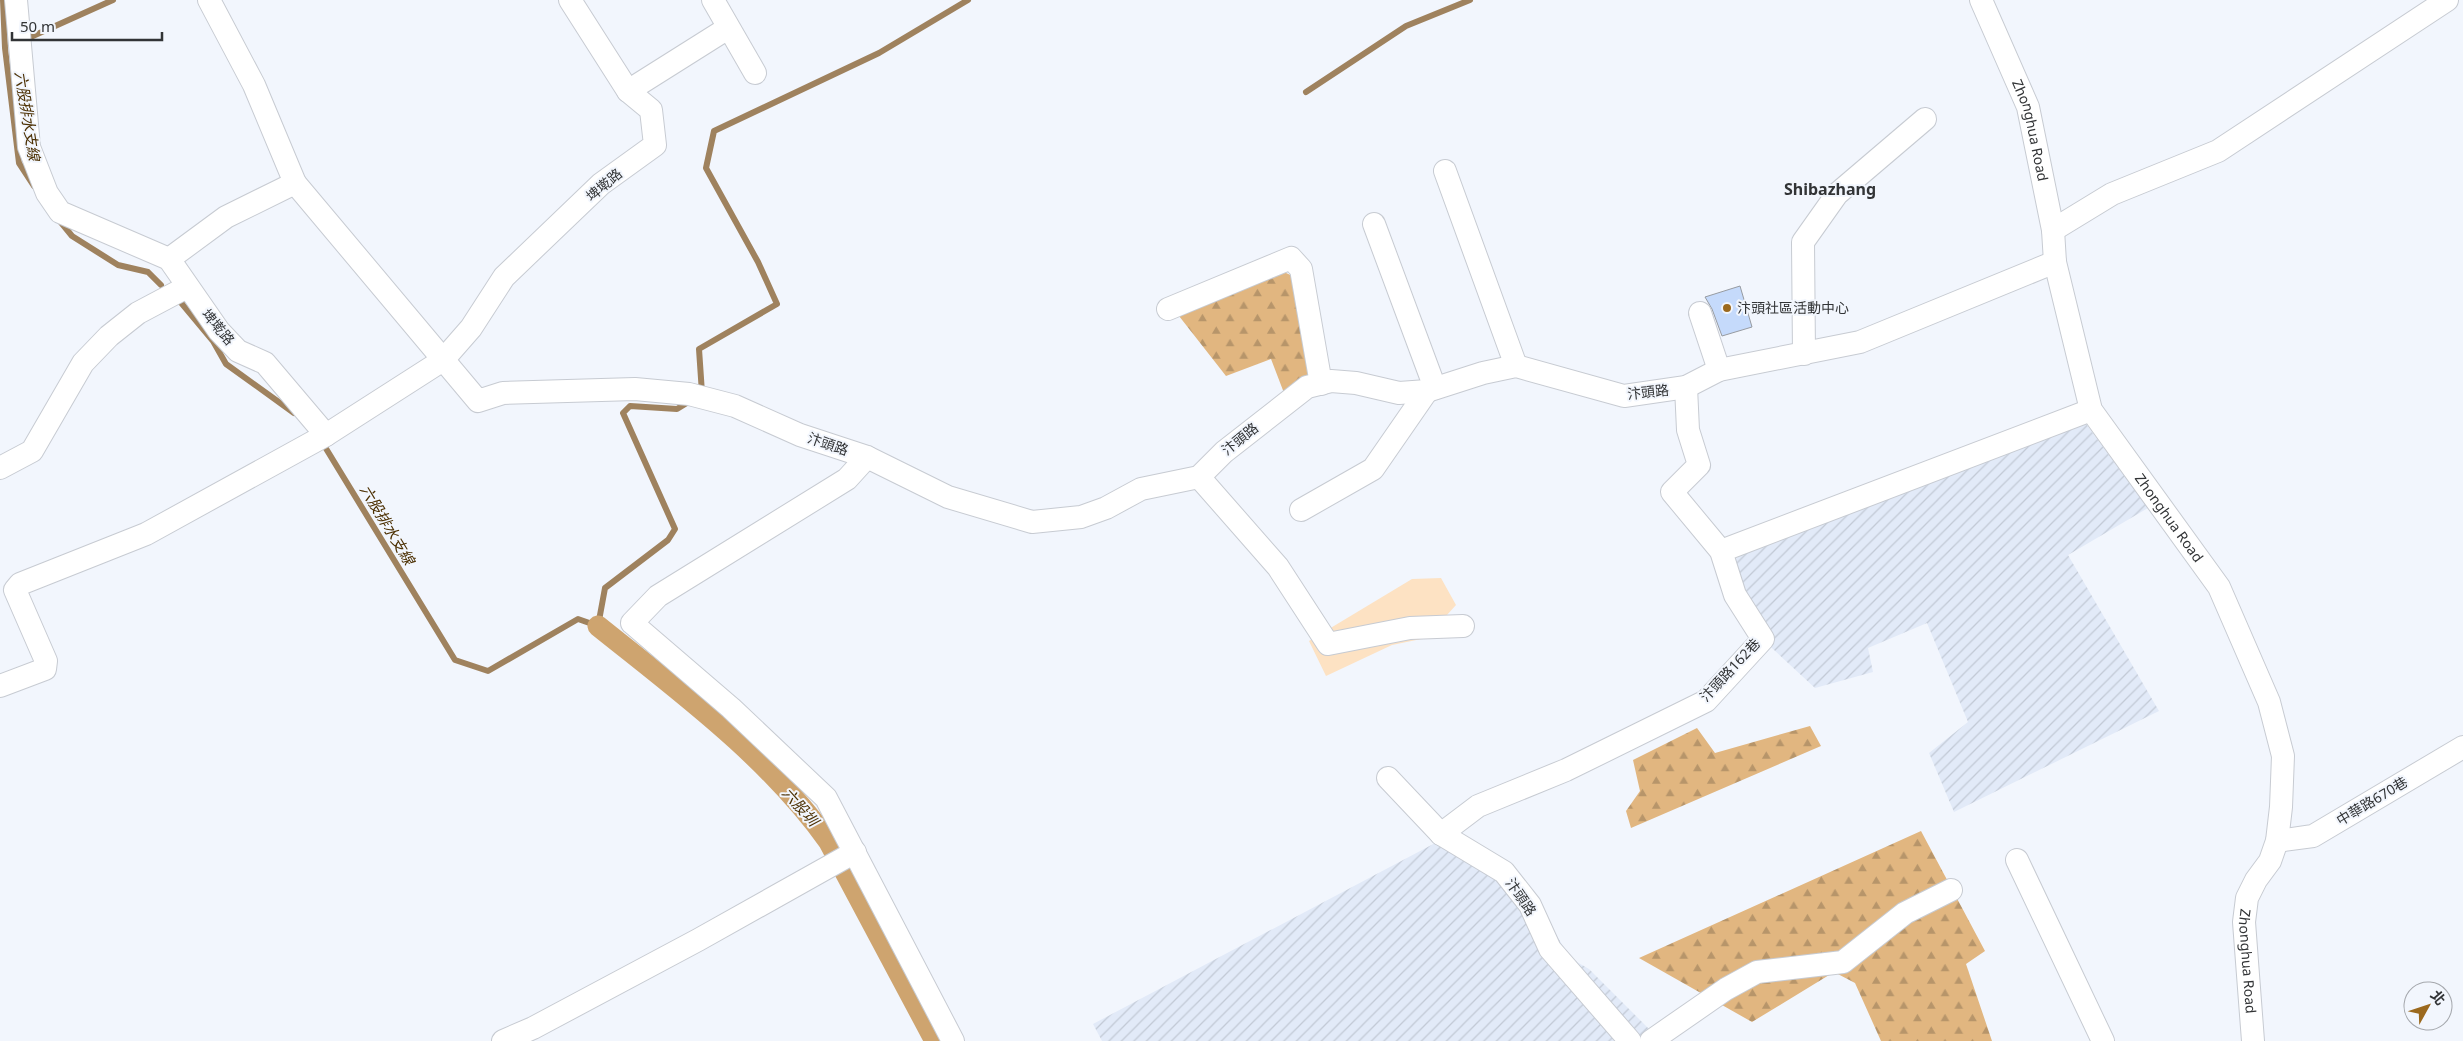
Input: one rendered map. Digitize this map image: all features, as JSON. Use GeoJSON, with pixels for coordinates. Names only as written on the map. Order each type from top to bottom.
{"type":"FeatureCollection","features":[{"type":"Feature","properties":{"kind":"street"},"geometry":{"type":"LineString","coordinates":[[16,0],[29,147],[47,193],[60,212],[169,259],[226,217],[295,183]]}},
{"type":"Feature","properties":{"kind":"street"},"geometry":{"type":"LineString","coordinates":[[209,0],[254,85],[295,183],[443,360]]}},
{"type":"Feature","properties":{"kind":"street","name":"埤墘路"},"geometry":{"type":"LineString","coordinates":[[169,259],[219,331],[238,351],[265,363],[326,435],[443,360],[471,328],[504,277],[601,184],[655,145],[651,110],[628,91],[570,0]]}},
{"type":"Feature","properties":{"kind":"street"},"geometry":{"type":"LineString","coordinates":[[713,0],[755,73]]}},
{"type":"Feature","properties":{"kind":"street","name":"Zhonghua Road"},"geometry":{"type":"LineString","coordinates":[[1982,0],[2028,107],[2054,230],[2055,262],[2091,410],[2219,586],[2269,702],[2282,756],[2281,806],[2277,841],[2270,861],[2256,880],[2247,898],[2244,922],[2252,1041]]}},
{"type":"Feature","properties":{"kind":"street"},"geometry":{"type":"LineString","coordinates":[[2054,230],[2112,194],[2218,151],[2446,0]]}},
{"type":"Feature","properties":{"kind":"street"},"geometry":{"type":"LineString","coordinates":[[628,91],[728,28]]}},
{"type":"Feature","properties":{"kind":"street"},"geometry":{"type":"LineString","coordinates":[[1804,354],[1803,242],[1837,194],[1925,119]]}},
{"type":"Feature","properties":{"kind":"street"},"geometry":{"type":"LineString","coordinates":[[1445,172],[1516,366]]}},
{"type":"Feature","properties":{"kind":"street"},"geometry":{"type":"LineString","coordinates":[[1301,510],[1373,469],[1431,389],[1374,224]]}},
{"type":"Feature","properties":{"kind":"street"},"geometry":{"type":"LineString","coordinates":[[1168,309],[1291,258],[1301,269],[1321,384]]}},
{"type":"Feature","properties":{"kind":"street","name":"汴頭路"},"geometry":{"type":"LineString","coordinates":[[443,360],[478,401],[503,393],[635,389],[698,397],[735,406],[800,435],[867,457],[948,497],[1032,522],[1081,517],[1106,508],[1141,489],[1199,477],[1224,452],[1307,387],[1331,381],[1399,393],[1431,389],[1483,373],[1516,366],[1624,396],[1686,387],[1719,370],[1860,342],[2055,262]]}},
{"type":"Feature","properties":{"kind":"street"},"geometry":{"type":"LineString","coordinates":[[0,468],[32,451],[83,363],[109,336],[138,313],[187,287]]}},
{"type":"Feature","properties":{"kind":"street"},"geometry":{"type":"LineString","coordinates":[[1700,313],[1719,370]]}},
{"type":"Feature","properties":{"kind":"street","name":"汴頭路162巷"},"geometry":{"type":"LineString","coordinates":[[1441,834],[1478,806],[1566,770],[1706,701],[1763,639],[1735,596],[1724,567],[1722,551],[1672,492],[1699,465],[1688,430],[1686,387]]}},
{"type":"Feature","properties":{"kind":"street"},"geometry":{"type":"LineString","coordinates":[[1722,551],[2091,410]]}},
{"type":"Feature","properties":{"kind":"street"},"geometry":{"type":"LineString","coordinates":[[0,686],[45,669],[46,661],[15,590],[20,584],[146,534],[326,435]]}},
{"type":"Feature","properties":{"kind":"street"},"geometry":{"type":"LineString","coordinates":[[867,457],[847,479],[658,596],[632,623],[732,708],[826,798],[843,860],[953,1041]]}},
{"type":"Feature","properties":{"kind":"street"},"geometry":{"type":"LineString","coordinates":[[1199,477],[1278,567],[1328,644],[1410,628],[1463,626]]}},
{"type":"Feature","properties":{"kind":"street","name":"中華路670巷"},"geometry":{"type":"LineString","coordinates":[[2277,841],[2313,836],[2463,747]]}},
{"type":"Feature","properties":{"kind":"street","name":"汴頭路"},"geometry":{"type":"LineString","coordinates":[[1388,778],[1441,834],[1504,872],[1530,905],[1550,949],[1630,1041]]}},
{"type":"Feature","properties":{"kind":"street"},"geometry":{"type":"LineString","coordinates":[[503,1041],[533,1028],[843,860]]}},
{"type":"Feature","properties":{"kind":"street"},"geometry":{"type":"LineString","coordinates":[[2017,860],[2102,1041]]}},
{"type":"Feature","properties":{"kind":"street"},"geometry":{"type":"LineString","coordinates":[[1651,1041],[1726,989],[1757,972],[1843,962],[1905,913],[1951,890]]}},
{"type":"Feature","properties":{"kind":"shaded area"},"geometry":{"type":"Polygon","coordinates":[[[2081,417],[2148,508],[2068,555],[2159,711],[1954,812],[1929,753],[1968,722],[1927,623],[1868,648],[1873,672],[1815,688],[1759,636],[1731,562],[1744,553],[2081,417]]]}},
{"type":"Feature","properties":{"kind":"shaded area"},"geometry":{"type":"Polygon","coordinates":[[[1441,578],[1456,605],[1426,638],[1392,645],[1326,676],[1309,641],[1412,579],[1441,578]]]}},
{"type":"Feature","properties":{"kind":"shaded area"},"geometry":{"type":"Polygon","coordinates":[[[1439,841],[1525,882],[1570,958],[1589,969],[1661,1041],[1102,1041],[1093,1024],[1439,841]]]}},
{"type":"Feature","properties":{"kind":"green space"},"geometry":{"type":"Polygon","coordinates":[[[1277,269],[1304,281],[1329,383],[1289,406],[1271,359],[1226,376],[1179,316],[1277,269]]]}},
{"type":"Feature","properties":{"kind":"green space"},"geometry":{"type":"Polygon","coordinates":[[[1810,726],[1821,746],[1631,828],[1626,811],[1640,791],[1633,760],[1697,728],[1715,753],[1810,726]]]}},
{"type":"Feature","properties":{"kind":"green space"},"geometry":{"type":"Polygon","coordinates":[[[1921,831],[1985,951],[1966,964],[1992,1041],[1881,1041],[1855,983],[1834,972],[1752,1022],[1639,958],[1921,831]]]}},
{"type":"Feature","properties":{"kind":"building","name":"汴頭社區活動中心"},"geometry":{"type":"Polygon","coordinates":[[[1740,286],[1752,327],[1722,336],[1712,309],[1705,297],[1740,286]]]}},
{"type":"Feature","properties":{"kind":"waterway","name":"六股排水支線"},"geometry":{"type":"LineString","coordinates":[[3,0],[5,48],[19,163],[34,186]]}},
{"type":"Feature","properties":{"kind":"waterway"},"geometry":{"type":"LineString","coordinates":[[24,40],[113,0]]}},
{"type":"Feature","properties":{"kind":"waterway"},"geometry":{"type":"LineString","coordinates":[[702,393],[699,349],[777,304],[758,262],[706,168],[714,131],[879,53],[968,0]]}},
{"type":"Feature","properties":{"kind":"waterway"},"geometry":{"type":"LineString","coordinates":[[1306,92],[1406,26],[1470,0]]}},
{"type":"Feature","properties":{"kind":"waterway","name":"六股排水支線"},"geometry":{"type":"LineString","coordinates":[[59,220],[72,236],[118,265],[148,272],[161,285]]}},
{"type":"Feature","properties":{"kind":"waterway","name":"六股排水支線"},"geometry":{"type":"LineString","coordinates":[[178,299],[213,341],[226,364],[294,413]]}},
{"type":"Feature","properties":{"kind":"waterway","name":"六股排水支線"},"geometry":{"type":"LineString","coordinates":[[322,442],[455,660],[488,671],[578,619],[598,626],[605,588],[668,540],[675,529],[623,413],[630,406],[677,409],[690,401]]}},
{"type":"Feature","properties":{"kind":"waterway","name":"六股圳"},"geometry":{"type":"LineString","coordinates":[[598,626],[721,726],[779,781],[805,811],[829,842],[935,1041]]}},
{"type":"Feature","properties":{"kind":"place","name":"汴頭社區活動中心"},"geometry":{"type":"Point","coordinates":[1727,308]}},
{"type":"Feature","properties":{"kind":"district","name":"Shibazhang"},"geometry":{"type":"Point","coordinates":[1830,189]}}]}
